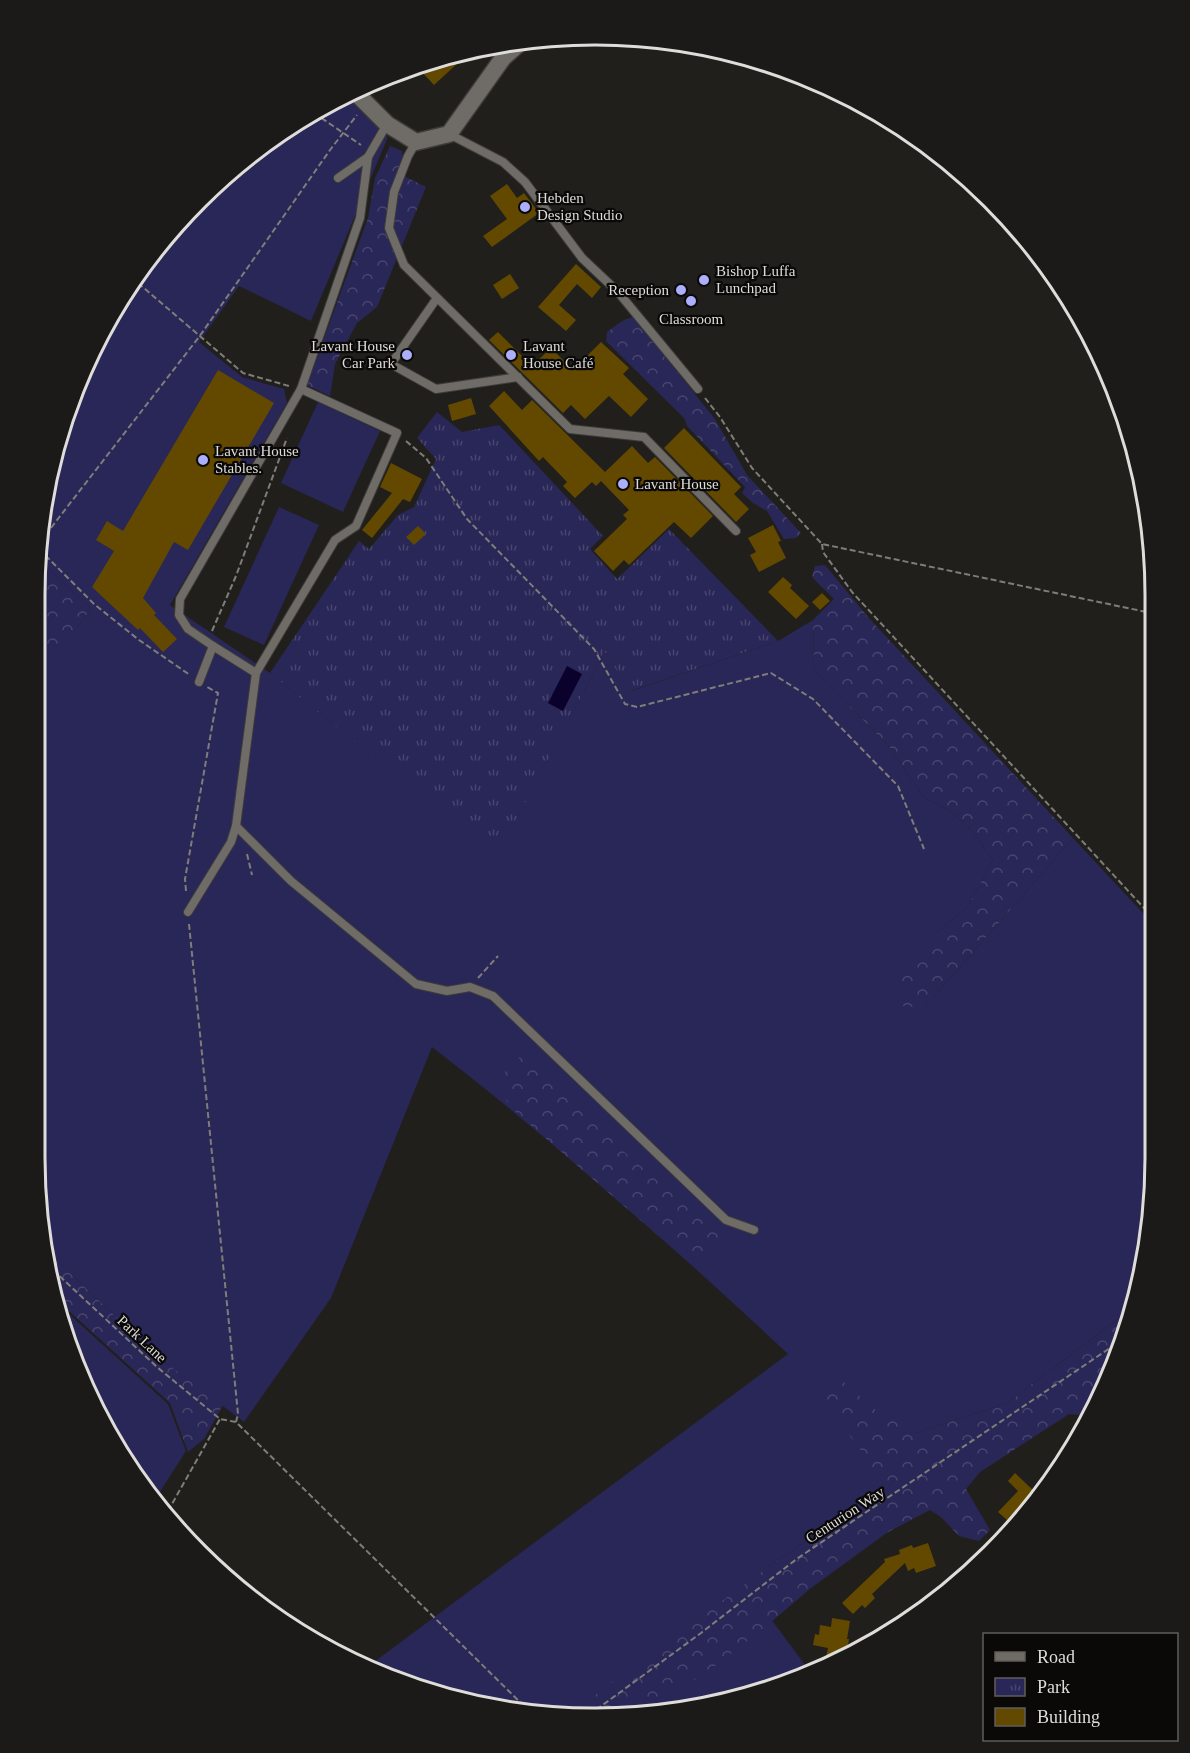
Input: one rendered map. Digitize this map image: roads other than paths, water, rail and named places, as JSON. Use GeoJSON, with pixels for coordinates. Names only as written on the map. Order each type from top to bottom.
{"type":"FeatureCollection","features":[{"type":"Feature","properties":{"kind":"street"},"geometry":{"type":"LineString","coordinates":[[361,98],[387,124],[416,142],[448,134],[509,52]]}},
{"type":"Feature","properties":{"kind":"lane"},"geometry":{"type":"LineString","coordinates":[[256,673],[188,628],[178,615],[180,599],[301,389],[360,218],[369,155],[387,124]]}},
{"type":"Feature","properties":{"kind":"lane"},"geometry":{"type":"LineString","coordinates":[[448,134],[503,162],[525,182],[582,258],[618,292],[698,389]]}},
{"type":"Feature","properties":{"kind":"lane"},"geometry":{"type":"LineString","coordinates":[[416,142],[394,192],[389,228],[404,265],[570,429],[644,437],[736,531]]}},
{"type":"Feature","properties":{"kind":"lane"},"geometry":{"type":"LineString","coordinates":[[338,178],[369,155]]}},
{"type":"Feature","properties":{"kind":"lane"},"geometry":{"type":"LineString","coordinates":[[437,298],[391,364],[436,389],[518,377]]}},
{"type":"Feature","properties":{"kind":"lane"},"geometry":{"type":"LineString","coordinates":[[188,912],[235,830],[256,673],[335,540],[356,526],[397,433],[301,389]]}},
{"type":"Feature","properties":{"kind":"lane"},"geometry":{"type":"LineString","coordinates":[[199,682],[210,644]]}},
{"type":"Feature","properties":{"kind":"lane"},"geometry":{"type":"LineString","coordinates":[[235,830],[291,881],[416,984],[447,991],[470,987],[493,996],[726,1220],[754,1230]]}},
{"type":"Feature","properties":{"kind":"place","name":"Hebden Design Studio"},"geometry":{"type":"Point","coordinates":[525,207]}},
{"type":"Feature","properties":{"kind":"place","name":"Bishop Luffa Lunchpad"},"geometry":{"type":"Point","coordinates":[704,280]}},
{"type":"Feature","properties":{"kind":"place","name":"Reception"},"geometry":{"type":"Point","coordinates":[681,290]}},
{"type":"Feature","properties":{"kind":"place","name":"Classroom"},"geometry":{"type":"Point","coordinates":[691,301]}},
{"type":"Feature","properties":{"kind":"place","name":"Lavant House Car Park"},"geometry":{"type":"Point","coordinates":[407,355]}},
{"type":"Feature","properties":{"kind":"place","name":"Lavant House Café"},"geometry":{"type":"Point","coordinates":[511,355]}},
{"type":"Feature","properties":{"kind":"place","name":"Lavant House Stables."},"geometry":{"type":"Point","coordinates":[203,460]}},
{"type":"Feature","properties":{"kind":"place","name":"Lavant House"},"geometry":{"type":"Point","coordinates":[623,484]}}]}
